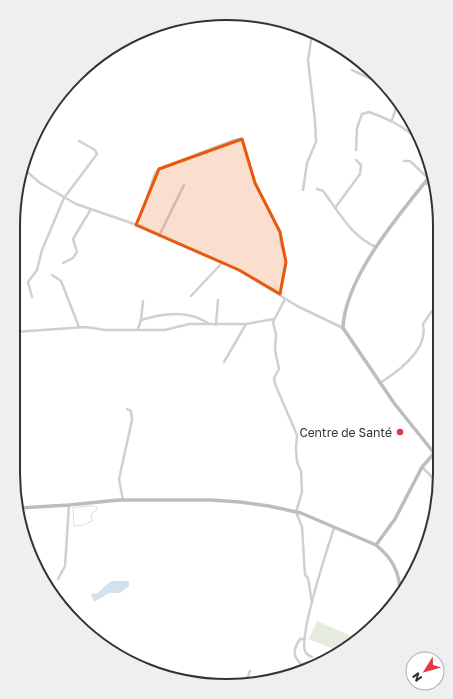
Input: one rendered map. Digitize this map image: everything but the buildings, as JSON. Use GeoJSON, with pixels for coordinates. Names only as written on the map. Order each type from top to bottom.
{"type":"FeatureCollection","features":[{"type":"Feature","properties":{"kind":"main road"},"geometry":{"type":"LineString","coordinates":[[428,180],[376,247],[353,292],[346,310],[343,328],[380,383],[433,452]]}},
{"type":"Feature","properties":{"kind":"main road"},"geometry":{"type":"LineString","coordinates":[[376,545],[398,514],[422,467],[433,454]]}},
{"type":"Feature","properties":{"kind":"main road"},"geometry":{"type":"LineString","coordinates":[[23,508],[123,500],[219,501],[269,506],[296,512],[376,545],[392,561],[398,576],[399,585]]}},
{"type":"Feature","properties":{"kind":"street"},"geometry":{"type":"LineString","coordinates":[[303,190],[307,162],[316,142],[316,121],[308,60],[311,38]]}},
{"type":"Feature","properties":{"kind":"street"},"geometry":{"type":"LineString","coordinates":[[352,70],[372,79]]}},
{"type":"Feature","properties":{"kind":"street"},"geometry":{"type":"LineString","coordinates":[[392,120],[396,109]]}},
{"type":"Feature","properties":{"kind":"street"},"geometry":{"type":"LineString","coordinates":[[356,150],[357,128],[362,114],[369,112],[392,120],[411,133]]}},
{"type":"Feature","properties":{"kind":"street"},"geometry":{"type":"LineString","coordinates":[[136,224],[144,207],[155,173],[159,169],[234,140],[242,139],[255,183],[280,232],[281,244],[286,262],[280,294]]}},
{"type":"Feature","properties":{"kind":"street"},"geometry":{"type":"LineString","coordinates":[[32,297],[28,282],[37,270],[42,250],[64,198],[97,154],[95,150],[79,141]]}},
{"type":"Feature","properties":{"kind":"street"},"geometry":{"type":"LineString","coordinates":[[336,208],[360,174],[361,165],[356,160]]}},
{"type":"Feature","properties":{"kind":"street"},"geometry":{"type":"LineString","coordinates":[[404,161],[410,161],[426,175]]}},
{"type":"Feature","properties":{"kind":"street"},"geometry":{"type":"LineString","coordinates":[[27,172],[40,183],[64,198],[79,205],[136,224],[159,236],[239,270],[280,294],[284,299],[313,315],[343,328]]}},
{"type":"Feature","properties":{"kind":"street"},"geometry":{"type":"LineString","coordinates":[[159,236],[184,185]]}},
{"type":"Feature","properties":{"kind":"street"},"geometry":{"type":"LineString","coordinates":[[317,189],[323,191],[336,208],[343,222],[367,243],[376,247]]}},
{"type":"Feature","properties":{"kind":"street"},"geometry":{"type":"LineString","coordinates":[[63,264],[73,258],[77,252],[73,238],[91,209]]}},
{"type":"Feature","properties":{"kind":"street"},"geometry":{"type":"LineString","coordinates":[[192,296],[222,263]]}},
{"type":"Feature","properties":{"kind":"street"},"geometry":{"type":"LineString","coordinates":[[52,275],[61,281],[79,327]]}},
{"type":"Feature","properties":{"kind":"street"},"geometry":{"type":"LineString","coordinates":[[284,299],[274,319],[279,369],[274,378],[274,384],[297,435],[296,449],[301,471],[302,492],[296,512],[302,527],[305,574],[308,578],[312,603]]}},
{"type":"Feature","properties":{"kind":"street"},"geometry":{"type":"LineString","coordinates":[[216,325],[218,300]]}},
{"type":"Feature","properties":{"kind":"street"},"geometry":{"type":"LineString","coordinates":[[138,329],[141,320],[143,301]]}},
{"type":"Feature","properties":{"kind":"street"},"geometry":{"type":"LineString","coordinates":[[380,383],[399,370],[420,347],[424,329],[423,324],[432,311]]}},
{"type":"Feature","properties":{"kind":"street"},"geometry":{"type":"LineString","coordinates":[[141,320],[162,313],[197,318],[210,325]]}},
{"type":"Feature","properties":{"kind":"street"},"geometry":{"type":"LineString","coordinates":[[20,332],[79,327],[105,330],[165,330],[184,325],[246,324],[274,319]]}},
{"type":"Feature","properties":{"kind":"street"},"geometry":{"type":"LineString","coordinates":[[224,362],[246,324]]}},
{"type":"Feature","properties":{"kind":"street"},"geometry":{"type":"LineString","coordinates":[[123,500],[119,479],[132,420],[132,411],[127,409]]}},
{"type":"Feature","properties":{"kind":"street"},"geometry":{"type":"LineString","coordinates":[[422,467],[433,478]]}},
{"type":"Feature","properties":{"kind":"street"},"geometry":{"type":"LineString","coordinates":[[58,579],[65,566],[69,505]]}},
{"type":"Feature","properties":{"kind":"street"},"geometry":{"type":"LineString","coordinates":[[312,657],[306,652],[305,639],[312,603],[334,528]]}},
{"type":"Feature","properties":{"kind":"street"},"geometry":{"type":"LineString","coordinates":[[302,665],[295,659],[294,653],[300,639],[305,639]]}},
{"type":"Feature","properties":{"kind":"street"},"geometry":{"type":"LineString","coordinates":[[248,678],[250,671]]}},
{"type":"Feature","properties":{"kind":"highlighted area"},"geometry":{"type":"Polygon","coordinates":[[[242,139],[255,183],[280,232],[286,262],[280,294],[239,270],[136,225],[159,169],[242,139]]]}},
{"type":"Feature","properties":{"kind":"shaded area"},"geometry":{"type":"Polygon","coordinates":[[[317,621],[351,636],[333,649],[309,639],[317,621]]]}},
{"type":"Feature","properties":{"kind":"water"},"geometry":{"type":"Polygon","coordinates":[[[112,581],[129,581],[129,586],[120,593],[109,593],[94,602],[91,594],[98,593],[112,581]]]}},
{"type":"Feature","properties":{"kind":"waterway"},"geometry":{"type":"LineString","coordinates":[[93,506],[97,507],[97,510],[91,514],[92,521],[83,525],[74,526],[73,508],[93,506]]}},
{"type":"Feature","properties":{"kind":"place","name":"Centre de Santé"},"geometry":{"type":"Point","coordinates":[400,432]}}]}
